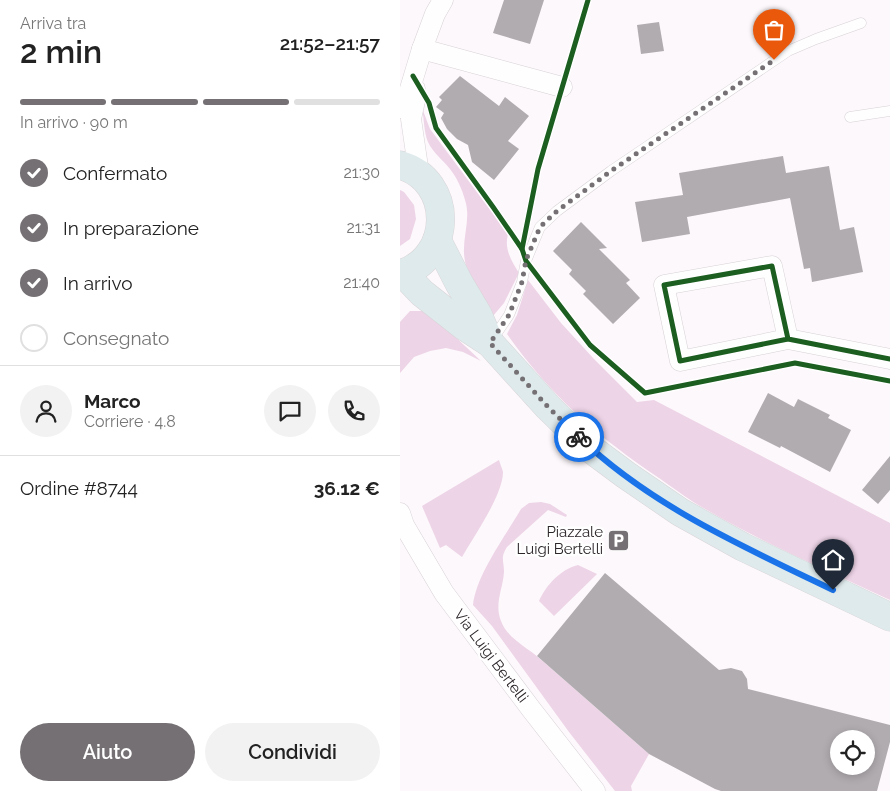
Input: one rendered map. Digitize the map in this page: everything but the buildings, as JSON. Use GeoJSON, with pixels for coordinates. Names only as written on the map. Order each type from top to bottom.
{"type":"FeatureCollection","features":[{"type":"Feature","properties":{"kind":"main road"},"geometry":{"type":"LineString","coordinates":[[410,169],[430,184],[439,204],[441,226],[437,240],[429,254],[418,266],[402,273],[422,293],[464,326],[490,343],[548,407],[585,443],[634,481],[680,512],[743,546],[890,617]]}},
{"type":"Feature","properties":{"kind":"main road"},"geometry":{"type":"LineString","coordinates":[[437,240],[459,284],[478,315],[490,343]]}},
{"type":"Feature","properties":{"kind":"street"},"geometry":{"type":"LineString","coordinates":[[400,108],[409,92],[406,78],[422,49],[435,14],[443,0]]}},
{"type":"Feature","properties":{"kind":"street"},"geometry":{"type":"LineString","coordinates":[[422,49],[562,87]]}},
{"type":"Feature","properties":{"kind":"street"},"geometry":{"type":"LineString","coordinates":[[406,78],[416,96],[411,119],[410,169]]}},
{"type":"Feature","properties":{"kind":"street"},"geometry":{"type":"LineString","coordinates":[[788,339],[772,266],[664,285],[680,362],[788,339],[890,359]]}},
{"type":"Feature","properties":{"kind":"street","name":"Via Luigi Bertelli"},"geometry":{"type":"LineString","coordinates":[[400,514],[404,525],[444,593],[595,791]]}},
{"type":"Feature","properties":{"kind":"lane"},"geometry":{"type":"LineString","coordinates":[[490,343],[509,315],[522,282],[526,260],[540,227],[557,211],[611,171],[788,51],[860,23]]}},
{"type":"Feature","properties":{"kind":"lane"},"geometry":{"type":"LineString","coordinates":[[850,117],[890,111]]}},
{"type":"Feature","properties":{"kind":"shaded area"},"geometry":{"type":"Polygon","coordinates":[[[422,108],[430,129],[508,234],[508,250],[519,273],[504,303],[493,316],[475,286],[465,262],[464,246],[467,207],[464,196],[453,172],[428,142],[422,108]]]}},
{"type":"Feature","properties":{"kind":"shaded area"},"geometry":{"type":"Polygon","coordinates":[[[400,190],[404,192],[414,205],[416,219],[410,239],[400,246],[400,190]]]}},
{"type":"Feature","properties":{"kind":"shaded area"},"geometry":{"type":"Polygon","coordinates":[[[528,280],[561,323],[637,402],[654,400],[890,523],[890,600],[774,546],[701,506],[615,447],[576,414],[541,377],[507,334],[517,315],[528,280]]]}},
{"type":"Feature","properties":{"kind":"shaded area"},"geometry":{"type":"Polygon","coordinates":[[[410,311],[423,311],[434,317],[481,361],[463,352],[446,348],[414,357],[400,373],[400,322],[410,311]]]}},
{"type":"Feature","properties":{"kind":"shaded area"},"geometry":{"type":"Polygon","coordinates":[[[499,460],[503,472],[498,492],[487,515],[462,557],[446,545],[440,548],[422,506],[499,460]]]}},
{"type":"Feature","properties":{"kind":"shaded area"},"geometry":{"type":"Polygon","coordinates":[[[541,502],[550,504],[567,515],[566,517],[548,510],[507,547],[503,557],[504,572],[498,609],[499,615],[504,627],[512,637],[539,658],[649,754],[631,786],[632,791],[615,791],[569,732],[492,626],[473,605],[475,593],[486,568],[521,509],[529,503],[541,502]]]}},
{"type":"Feature","properties":{"kind":"shaded area"},"geometry":{"type":"Polygon","coordinates":[[[578,565],[597,574],[554,616],[539,601],[555,578],[566,570],[578,565]]]}},
{"type":"Feature","properties":{"kind":"cycle path"},"geometry":{"type":"LineString","coordinates":[[522,249],[538,169],[588,0]]}},
{"type":"Feature","properties":{"kind":"cycle path"},"geometry":{"type":"LineString","coordinates":[[413,76],[429,103],[436,128],[522,249],[526,261],[590,345],[645,393],[795,363],[890,381]]}},
{"type":"Feature","properties":{"kind":"cycle path"},"geometry":{"type":"LineString","coordinates":[[788,339],[772,266],[664,285],[680,361],[788,339],[890,359]]}},
{"type":"Feature","properties":{"kind":"way so far"},"geometry":{"type":"LineString","coordinates":[[579,437],[548,407],[490,343],[509,315],[522,282],[526,260],[540,227],[557,211],[611,171],[774,60]]}},
{"type":"Feature","properties":{"kind":"place","name":"Piazzale Luigi Bertelli"},"geometry":{"type":"Point","coordinates":[619,541]}},
{"type":"Feature","properties":{"kind":"route"},"geometry":{"type":"LineString","coordinates":[[579,437],[626,475],[680,512],[743,546],[833,590]]}}]}
